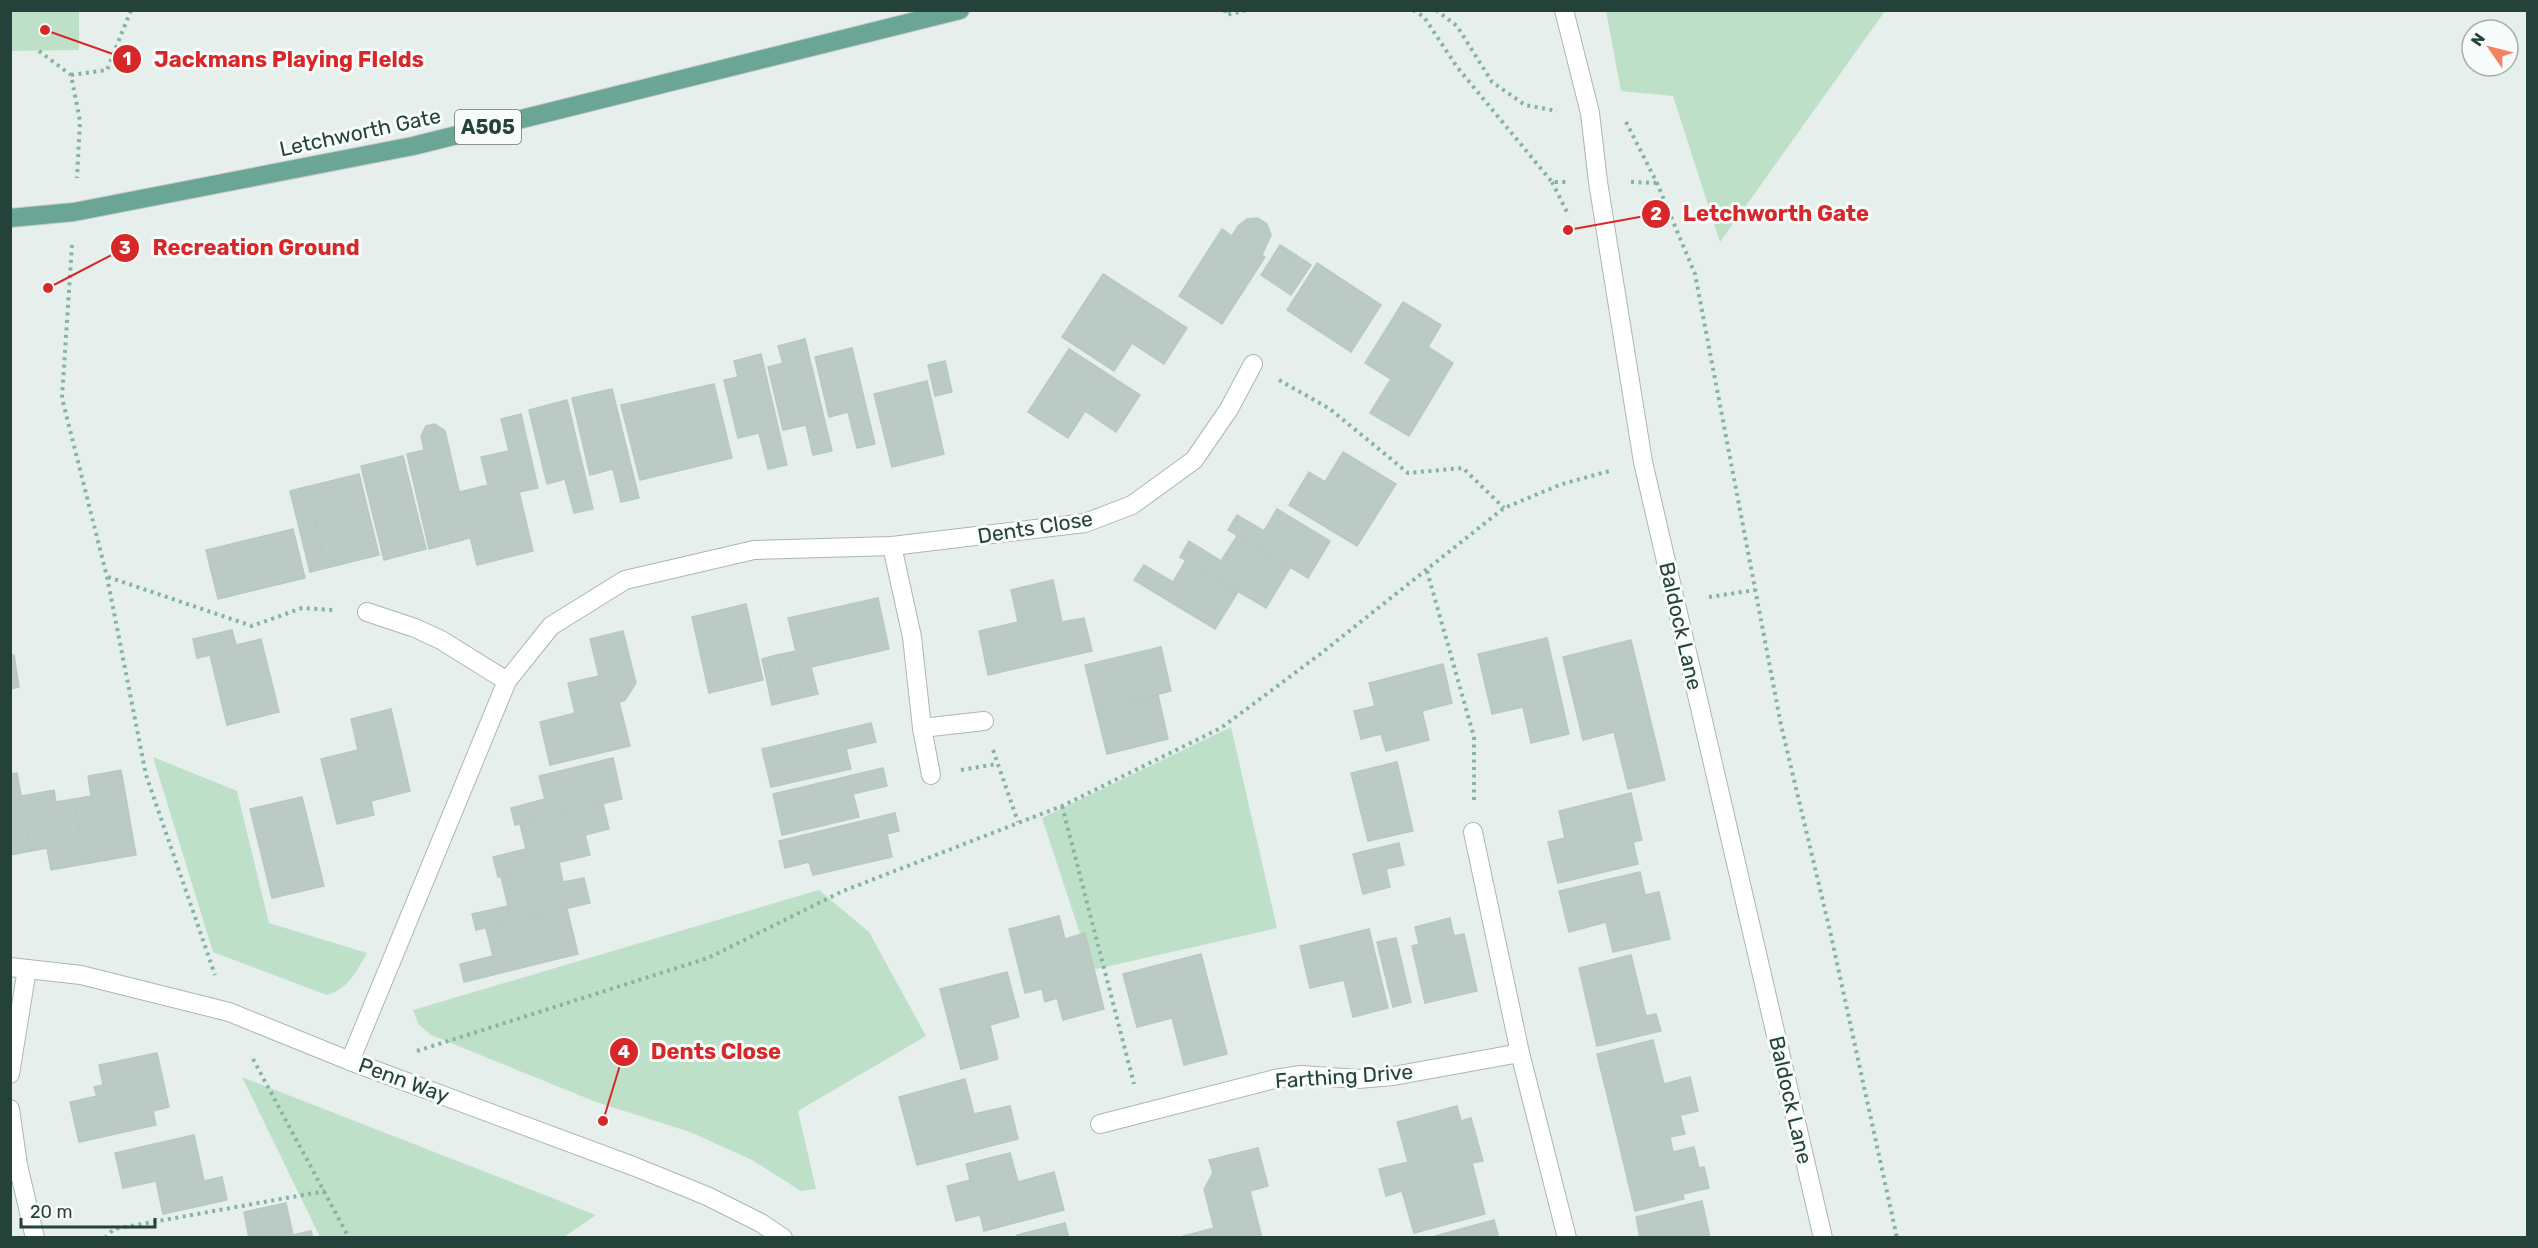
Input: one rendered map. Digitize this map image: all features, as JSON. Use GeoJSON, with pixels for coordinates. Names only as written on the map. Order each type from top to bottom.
{"type":"FeatureCollection","features":[{"type":"Feature","properties":{"kind":"main road","name":"Letchworth Gate"},"geometry":{"type":"LineString","coordinates":[[10,218],[74,212],[413,146],[960,10]]}},
{"type":"Feature","properties":{"kind":"street","name":"Baldock Lane"},"geometry":{"type":"LineString","coordinates":[[1564,10],[1590,113],[1598,182],[1643,462],[1823,1238]]}},
{"type":"Feature","properties":{"kind":"street","name":"Dents Close"},"geometry":{"type":"LineString","coordinates":[[359,1063],[507,681],[551,626],[625,580],[754,550],[892,546],[1085,523],[1132,504],[1194,460],[1228,409],[1253,364]]}},
{"type":"Feature","properties":{"kind":"street"},"geometry":{"type":"LineString","coordinates":[[892,546],[912,637],[922,728],[931,776]]}},
{"type":"Feature","properties":{"kind":"street"},"geometry":{"type":"LineString","coordinates":[[367,612],[415,628],[441,640],[507,681]]}},
{"type":"Feature","properties":{"kind":"street"},"geometry":{"type":"LineString","coordinates":[[922,728],[984,721]]}},
{"type":"Feature","properties":{"kind":"street"},"geometry":{"type":"LineString","coordinates":[[1473,832],[1520,1053],[1567,1238]]}},
{"type":"Feature","properties":{"kind":"street"},"geometry":{"type":"LineString","coordinates":[[10,1074],[19,968]]}},
{"type":"Feature","properties":{"kind":"street","name":"Penn Way"},"geometry":{"type":"LineString","coordinates":[[19,968],[81,975],[229,1012],[696,1192],[761,1223],[783,1238]]}},
{"type":"Feature","properties":{"kind":"street","name":"Farthing Drive"},"geometry":{"type":"LineString","coordinates":[[1100,1124],[1292,1076],[1358,1079],[1394,1076],[1520,1053]]}},
{"type":"Feature","properties":{"kind":"street"},"geometry":{"type":"LineString","coordinates":[[10,1109],[18,1165],[35,1238]]}},
{"type":"Feature","properties":{"kind":"path"},"geometry":{"type":"LineString","coordinates":[[71,75],[107,70],[130,10]]}},
{"type":"Feature","properties":{"kind":"path"},"geometry":{"type":"LineString","coordinates":[[1225,10],[1226,15],[1247,10]]}},
{"type":"Feature","properties":{"kind":"path"},"geometry":{"type":"LineString","coordinates":[[1413,10],[1424,17],[1457,67],[1552,182],[1570,182]]}},
{"type":"Feature","properties":{"kind":"path"},"geometry":{"type":"LineString","coordinates":[[1436,10],[1457,26],[1492,81],[1525,105],[1565,112]]}},
{"type":"Feature","properties":{"kind":"path"},"geometry":{"type":"LineString","coordinates":[[39,51],[71,75],[80,121],[62,398],[107,577],[146,775],[229,1012],[349,1238]]}},
{"type":"Feature","properties":{"kind":"path"},"geometry":{"type":"LineString","coordinates":[[1621,112],[1657,183],[1695,274],[1781,725],[1830,931],[1897,1238]]}},
{"type":"Feature","properties":{"kind":"path"},"geometry":{"type":"LineString","coordinates":[[1626,182],[1657,183]]}},
{"type":"Feature","properties":{"kind":"path"},"geometry":{"type":"LineString","coordinates":[[1253,364],[1330,409],[1408,473],[1463,468],[1504,508]]}},
{"type":"Feature","properties":{"kind":"path"},"geometry":{"type":"LineString","coordinates":[[359,1063],[708,958],[843,891],[1062,806],[1221,728],[1427,571],[1504,508],[1562,484],[1643,462]]}},
{"type":"Feature","properties":{"kind":"path"},"geometry":{"type":"LineString","coordinates":[[1427,571],[1474,737],[1473,832]]}},
{"type":"Feature","properties":{"kind":"path"},"geometry":{"type":"LineString","coordinates":[[107,577],[252,626],[302,608],[367,612]]}},
{"type":"Feature","properties":{"kind":"path"},"geometry":{"type":"LineString","coordinates":[[1675,602],[1755,590]]}},
{"type":"Feature","properties":{"kind":"path"},"geometry":{"type":"LineString","coordinates":[[984,721],[1018,822]]}},
{"type":"Feature","properties":{"kind":"path"},"geometry":{"type":"LineString","coordinates":[[1062,806],[1142,1114]]}},
{"type":"Feature","properties":{"kind":"path"},"geometry":{"type":"LineString","coordinates":[[105,1238],[114,1229],[325,1191]]}},
{"type":"Feature","properties":{"kind":"green space"},"geometry":{"type":"Polygon","coordinates":[[[1606,10],[1885,11],[1720,242],[1673,96],[1621,91],[1606,10]]]}},
{"type":"Feature","properties":{"kind":"green space"},"geometry":{"type":"Polygon","coordinates":[[[10,11],[79,11],[79,50],[11,51],[10,11]]]}},
{"type":"Feature","properties":{"kind":"green space"},"geometry":{"type":"Polygon","coordinates":[[[1231,727],[1277,928],[1092,970],[1042,818],[1231,727]]]}},
{"type":"Feature","properties":{"kind":"green space"},"geometry":{"type":"Polygon","coordinates":[[[153,757],[237,791],[269,923],[367,953],[346,984],[327,995],[213,952],[153,757]]]}},
{"type":"Feature","properties":{"kind":"green space"},"geometry":{"type":"Polygon","coordinates":[[[819,890],[869,932],[926,1036],[798,1111],[816,1189],[801,1191],[752,1160],[690,1132],[596,1102],[431,1035],[419,1025],[413,1010],[819,890]]]}},
{"type":"Feature","properties":{"kind":"green space"},"geometry":{"type":"Polygon","coordinates":[[[242,1077],[596,1215],[564,1237],[320,1237],[242,1077]]]}},
{"type":"Feature","properties":{"kind":"building"},"geometry":{"type":"Polygon","coordinates":[[[1258,218],[1267,224],[1271,235],[1262,255],[1265,257],[1222,324],[1179,296],[1222,229],[1232,236],[1238,226],[1247,219],[1258,218]]]}},
{"type":"Feature","properties":{"kind":"building"},"geometry":{"type":"Polygon","coordinates":[[[1280,245],[1296,255],[1276,285],[1261,275],[1280,245]]]}},
{"type":"Feature","properties":{"kind":"building"},"geometry":{"type":"Polygon","coordinates":[[[1296,255],[1311,265],[1291,295],[1276,285],[1296,255]]]}},
{"type":"Feature","properties":{"kind":"building"},"geometry":{"type":"Polygon","coordinates":[[[1317,263],[1381,305],[1351,352],[1287,310],[1317,263]]]}},
{"type":"Feature","properties":{"kind":"building"},"geometry":{"type":"Polygon","coordinates":[[[1103,274],[1187,328],[1164,364],[1132,343],[1114,371],[1062,337],[1103,274]]]}},
{"type":"Feature","properties":{"kind":"building"},"geometry":{"type":"Polygon","coordinates":[[[1403,302],[1441,325],[1428,347],[1453,363],[1409,436],[1370,413],[1391,379],[1365,363],[1403,302]]]}},
{"type":"Feature","properties":{"kind":"building"},"geometry":{"type":"Polygon","coordinates":[[[805,339],[832,451],[813,455],[806,425],[783,430],[768,367],[783,363],[778,346],[805,339]]]}},
{"type":"Feature","properties":{"kind":"building"},"geometry":{"type":"Polygon","coordinates":[[[852,348],[875,444],[857,448],[848,412],[829,417],[815,357],[852,348]]]}},
{"type":"Feature","properties":{"kind":"building"},"geometry":{"type":"Polygon","coordinates":[[[1069,349],[1140,395],[1116,432],[1085,411],[1068,438],[1028,412],[1069,349]]]}},
{"type":"Feature","properties":{"kind":"building"},"geometry":{"type":"Polygon","coordinates":[[[761,354],[787,465],[768,469],[759,433],[738,438],[724,380],[738,377],[734,361],[761,354]]]}},
{"type":"Feature","properties":{"kind":"building"},"geometry":{"type":"Polygon","coordinates":[[[945,361],[952,392],[935,396],[928,365],[945,361]]]}},
{"type":"Feature","properties":{"kind":"building"},"geometry":{"type":"Polygon","coordinates":[[[927,381],[944,454],[892,467],[874,394],[927,381]]]}},
{"type":"Feature","properties":{"kind":"building"},"geometry":{"type":"Polygon","coordinates":[[[714,384],[732,458],[640,480],[621,405],[714,384]]]}},
{"type":"Feature","properties":{"kind":"building"},"geometry":{"type":"Polygon","coordinates":[[[612,389],[639,498],[621,502],[613,469],[590,475],[572,398],[612,389]]]}},
{"type":"Feature","properties":{"kind":"building"},"geometry":{"type":"Polygon","coordinates":[[[567,400],[593,509],[574,513],[565,479],[547,484],[529,410],[567,400]]]}},
{"type":"Feature","properties":{"kind":"building"},"geometry":{"type":"Polygon","coordinates":[[[521,414],[538,488],[519,492],[533,551],[477,565],[459,492],[488,485],[481,457],[509,451],[501,419],[521,414]]]}},
{"type":"Feature","properties":{"kind":"building"},"geometry":{"type":"Polygon","coordinates":[[[435,424],[445,431],[470,538],[429,549],[407,454],[424,450],[421,436],[426,426],[435,424]]]}},
{"type":"Feature","properties":{"kind":"building"},"geometry":{"type":"Polygon","coordinates":[[[1343,452],[1396,484],[1357,546],[1289,505],[1309,472],[1325,482],[1343,452]]]}},
{"type":"Feature","properties":{"kind":"building"},"geometry":{"type":"Polygon","coordinates":[[[403,456],[426,549],[384,560],[361,466],[403,456]]]}},
{"type":"Feature","properties":{"kind":"building"},"geometry":{"type":"Polygon","coordinates":[[[359,474],[379,555],[326,568],[306,487],[359,474]]]}},
{"type":"Feature","properties":{"kind":"building"},"geometry":{"type":"Polygon","coordinates":[[[306,487],[326,568],[310,572],[290,491],[306,487]]]}},
{"type":"Feature","properties":{"kind":"building"},"geometry":{"type":"Polygon","coordinates":[[[1277,509],[1330,541],[1308,578],[1228,530],[1237,515],[1264,531],[1277,509]]]}},
{"type":"Feature","properties":{"kind":"building"},"geometry":{"type":"Polygon","coordinates":[[[293,529],[305,578],[218,599],[206,550],[293,529]]]}},
{"type":"Feature","properties":{"kind":"building"},"geometry":{"type":"Polygon","coordinates":[[[1237,536],[1290,568],[1266,608],[1180,557],[1189,541],[1221,561],[1237,536]]]}},
{"type":"Feature","properties":{"kind":"building"},"geometry":{"type":"Polygon","coordinates":[[[1186,560],[1238,592],[1215,629],[1134,580],[1144,565],[1173,582],[1186,560]]]}},
{"type":"Feature","properties":{"kind":"building"},"geometry":{"type":"Polygon","coordinates":[[[1053,580],[1062,622],[1084,618],[1092,651],[988,675],[979,631],[1018,622],[1011,590],[1053,580]]]}},
{"type":"Feature","properties":{"kind":"building"},"geometry":{"type":"Polygon","coordinates":[[[878,598],[889,649],[811,667],[818,694],[788,701],[777,655],[796,651],[788,618],[878,598]]]}},
{"type":"Feature","properties":{"kind":"building"},"geometry":{"type":"Polygon","coordinates":[[[746,604],[763,680],[709,693],[692,617],[746,604]]]}},
{"type":"Feature","properties":{"kind":"building"},"geometry":{"type":"Polygon","coordinates":[[[232,630],[236,645],[261,639],[279,712],[227,725],[210,655],[197,658],[193,639],[232,630]]]}},
{"type":"Feature","properties":{"kind":"building"},"geometry":{"type":"Polygon","coordinates":[[[623,631],[636,683],[625,700],[619,702],[630,746],[550,765],[540,722],[575,713],[568,683],[599,676],[590,639],[623,631]]]}},
{"type":"Feature","properties":{"kind":"building"},"geometry":{"type":"Polygon","coordinates":[[[1547,638],[1569,734],[1531,743],[1523,707],[1492,714],[1478,654],[1547,638]]]}},
{"type":"Feature","properties":{"kind":"building"},"geometry":{"type":"Polygon","coordinates":[[[1631,640],[1665,780],[1628,789],[1614,732],[1583,740],[1563,657],[1631,640]]]}},
{"type":"Feature","properties":{"kind":"building"},"geometry":{"type":"Polygon","coordinates":[[[1161,647],[1171,691],[1096,710],[1085,665],[1161,647]]]}},
{"type":"Feature","properties":{"kind":"building"},"geometry":{"type":"Polygon","coordinates":[[[14,655],[19,687],[10,689],[10,656],[14,655]]]}},
{"type":"Feature","properties":{"kind":"building"},"geometry":{"type":"Polygon","coordinates":[[[777,655],[788,701],[772,705],[762,659],[777,655]]]}},
{"type":"Feature","properties":{"kind":"building"},"geometry":{"type":"Polygon","coordinates":[[[1443,664],[1452,703],[1422,711],[1429,740],[1386,751],[1381,734],[1361,739],[1354,711],[1375,706],[1369,683],[1443,664]]]}},
{"type":"Feature","properties":{"kind":"building"},"geometry":{"type":"Polygon","coordinates":[[[1158,695],[1168,739],[1107,754],[1096,710],[1158,695]]]}},
{"type":"Feature","properties":{"kind":"building"},"geometry":{"type":"Polygon","coordinates":[[[391,709],[410,791],[371,801],[374,815],[337,824],[321,759],[358,750],[351,719],[391,709]]]}},
{"type":"Feature","properties":{"kind":"building"},"geometry":{"type":"Polygon","coordinates":[[[871,723],[876,742],[846,749],[851,769],[771,787],[762,749],[871,723]]]}},
{"type":"Feature","properties":{"kind":"building"},"geometry":{"type":"Polygon","coordinates":[[[613,758],[622,799],[515,825],[511,808],[545,799],[539,776],[613,758]]]}},
{"type":"Feature","properties":{"kind":"building"},"geometry":{"type":"Polygon","coordinates":[[[1397,762],[1413,831],[1368,841],[1351,773],[1397,762]]]}},
{"type":"Feature","properties":{"kind":"building"},"geometry":{"type":"Polygon","coordinates":[[[883,768],[887,786],[853,794],[859,817],[782,835],[773,794],[883,768]]]}},
{"type":"Feature","properties":{"kind":"building"},"geometry":{"type":"Polygon","coordinates":[[[121,770],[136,855],[85,864],[74,799],[91,796],[88,776],[121,770]]]}},
{"type":"Feature","properties":{"kind":"building"},"geometry":{"type":"Polygon","coordinates":[[[17,773],[31,851],[10,855],[10,774],[17,773]]]}},
{"type":"Feature","properties":{"kind":"building"},"geometry":{"type":"Polygon","coordinates":[[[54,790],[56,802],[74,799],[85,864],[51,870],[47,848],[31,851],[21,796],[54,790]]]}},
{"type":"Feature","properties":{"kind":"building"},"geometry":{"type":"Polygon","coordinates":[[[1631,793],[1642,840],[1633,842],[1638,864],[1558,883],[1548,842],[1565,838],[1559,811],[1631,793]]]}},
{"type":"Feature","properties":{"kind":"building"},"geometry":{"type":"Polygon","coordinates":[[[302,797],[324,886],[272,898],[250,809],[302,797]]]}},
{"type":"Feature","properties":{"kind":"building"},"geometry":{"type":"Polygon","coordinates":[[[603,804],[609,829],[585,835],[590,855],[498,877],[493,857],[526,849],[520,824],[603,804]]]}},
{"type":"Feature","properties":{"kind":"building"},"geometry":{"type":"Polygon","coordinates":[[[895,813],[899,831],[887,834],[892,857],[813,875],[809,862],[785,868],[779,841],[895,813]]]}},
{"type":"Feature","properties":{"kind":"building"},"geometry":{"type":"Polygon","coordinates":[[[1399,843],[1404,865],[1386,869],[1390,887],[1363,894],[1353,854],[1399,843]]]}},
{"type":"Feature","properties":{"kind":"building"},"geometry":{"type":"Polygon","coordinates":[[[559,862],[563,882],[584,878],[590,903],[476,930],[472,914],[508,906],[501,877],[559,862]]]}},
{"type":"Feature","properties":{"kind":"building"},"geometry":{"type":"Polygon","coordinates":[[[1640,872],[1645,895],[1659,892],[1670,939],[1613,952],[1606,922],[1569,932],[1559,891],[1640,872]]]}},
{"type":"Feature","properties":{"kind":"building"},"geometry":{"type":"Polygon","coordinates":[[[567,909],[578,954],[464,982],[460,964],[493,956],[486,928],[567,909]]]}},
{"type":"Feature","properties":{"kind":"building"},"geometry":{"type":"Polygon","coordinates":[[[1059,916],[1065,939],[1085,933],[1104,1009],[1063,1020],[1057,998],[1045,1002],[1042,989],[1025,993],[1009,929],[1059,916]]]}},
{"type":"Feature","properties":{"kind":"building"},"geometry":{"type":"Polygon","coordinates":[[[1450,918],[1454,936],[1464,934],[1477,991],[1425,1003],[1412,946],[1419,944],[1415,927],[1450,918]]]}},
{"type":"Feature","properties":{"kind":"building"},"geometry":{"type":"Polygon","coordinates":[[[1369,929],[1388,1008],[1353,1017],[1344,980],[1310,988],[1300,946],[1369,929]]]}},
{"type":"Feature","properties":{"kind":"building"},"geometry":{"type":"Polygon","coordinates":[[[1396,938],[1411,1002],[1393,1007],[1377,942],[1396,938]]]}},
{"type":"Feature","properties":{"kind":"building"},"geometry":{"type":"Polygon","coordinates":[[[1201,954],[1227,1054],[1184,1065],[1172,1018],[1137,1027],[1123,974],[1201,954]]]}},
{"type":"Feature","properties":{"kind":"building"},"geometry":{"type":"Polygon","coordinates":[[[1631,955],[1646,1016],[1656,1014],[1661,1031],[1597,1046],[1579,968],[1631,955]]]}},
{"type":"Feature","properties":{"kind":"building"},"geometry":{"type":"Polygon","coordinates":[[[1007,972],[1019,1017],[990,1025],[998,1059],[961,1069],[940,989],[1007,972]]]}},
{"type":"Feature","properties":{"kind":"building"},"geometry":{"type":"Polygon","coordinates":[[[1653,1040],[1664,1084],[1690,1077],[1698,1111],[1616,1131],[1597,1054],[1653,1040]]]}},
{"type":"Feature","properties":{"kind":"building"},"geometry":{"type":"Polygon","coordinates":[[[157,1053],[169,1107],[153,1111],[156,1125],[79,1142],[70,1102],[97,1096],[94,1087],[103,1085],[99,1065],[157,1053]]]}},
{"type":"Feature","properties":{"kind":"building"},"geometry":{"type":"Polygon","coordinates":[[[965,1079],[974,1114],[1010,1106],[1018,1139],[917,1165],[899,1097],[965,1079]]]}},
{"type":"Feature","properties":{"kind":"building"},"geometry":{"type":"Polygon","coordinates":[[[1457,1106],[1461,1121],[1471,1118],[1483,1161],[1472,1163],[1485,1214],[1414,1233],[1402,1191],[1386,1196],[1379,1169],[1408,1162],[1397,1122],[1457,1106]]]}},
{"type":"Feature","properties":{"kind":"building"},"geometry":{"type":"Polygon","coordinates":[[[1680,1115],[1685,1134],[1670,1137],[1673,1152],[1694,1147],[1699,1168],[1704,1167],[1709,1188],[1683,1194],[1684,1199],[1635,1211],[1616,1131],[1680,1115]]]}},
{"type":"Feature","properties":{"kind":"building"},"geometry":{"type":"Polygon","coordinates":[[[194,1135],[204,1181],[222,1177],[227,1200],[163,1214],[156,1181],[123,1188],[115,1153],[194,1135]]]}},
{"type":"Feature","properties":{"kind":"building"},"geometry":{"type":"Polygon","coordinates":[[[1258,1148],[1268,1186],[1250,1191],[1262,1238],[1176,1238],[1214,1228],[1204,1189],[1213,1173],[1209,1160],[1258,1148]]]}},
{"type":"Feature","properties":{"kind":"building"},"geometry":{"type":"Polygon","coordinates":[[[1010,1153],[1018,1182],[1054,1172],[1064,1210],[984,1231],[980,1215],[956,1221],[947,1186],[970,1180],[966,1164],[1010,1153]]]}},
{"type":"Feature","properties":{"kind":"building"},"geometry":{"type":"Polygon","coordinates":[[[1702,1201],[1710,1238],[1640,1238],[1636,1217],[1702,1201]]]}},
{"type":"Feature","properties":{"kind":"building"},"geometry":{"type":"Polygon","coordinates":[[[286,1203],[293,1235],[311,1231],[313,1238],[249,1238],[244,1212],[286,1203]]]}},
{"type":"Feature","properties":{"kind":"building"},"geometry":{"type":"Polygon","coordinates":[[[1494,1220],[1499,1238],[1428,1238],[1494,1220]]]}},
{"type":"Feature","properties":{"kind":"building"},"geometry":{"type":"Polygon","coordinates":[[[1065,1223],[1069,1238],[1018,1238],[1017,1235],[1065,1223]]]}},
{"type":"Feature","properties":{"kind":"place","name":"Jackmans Playing FIelds"},"geometry":{"type":"Point","coordinates":[45,30]}},
{"type":"Feature","properties":{"kind":"place","name":"Letchworth Gate"},"geometry":{"type":"Point","coordinates":[1568,230]}},
{"type":"Feature","properties":{"kind":"place","name":"Recreation Ground"},"geometry":{"type":"Point","coordinates":[48,288]}},
{"type":"Feature","properties":{"kind":"place","name":"Dents Close"},"geometry":{"type":"Point","coordinates":[603,1121]}}]}
